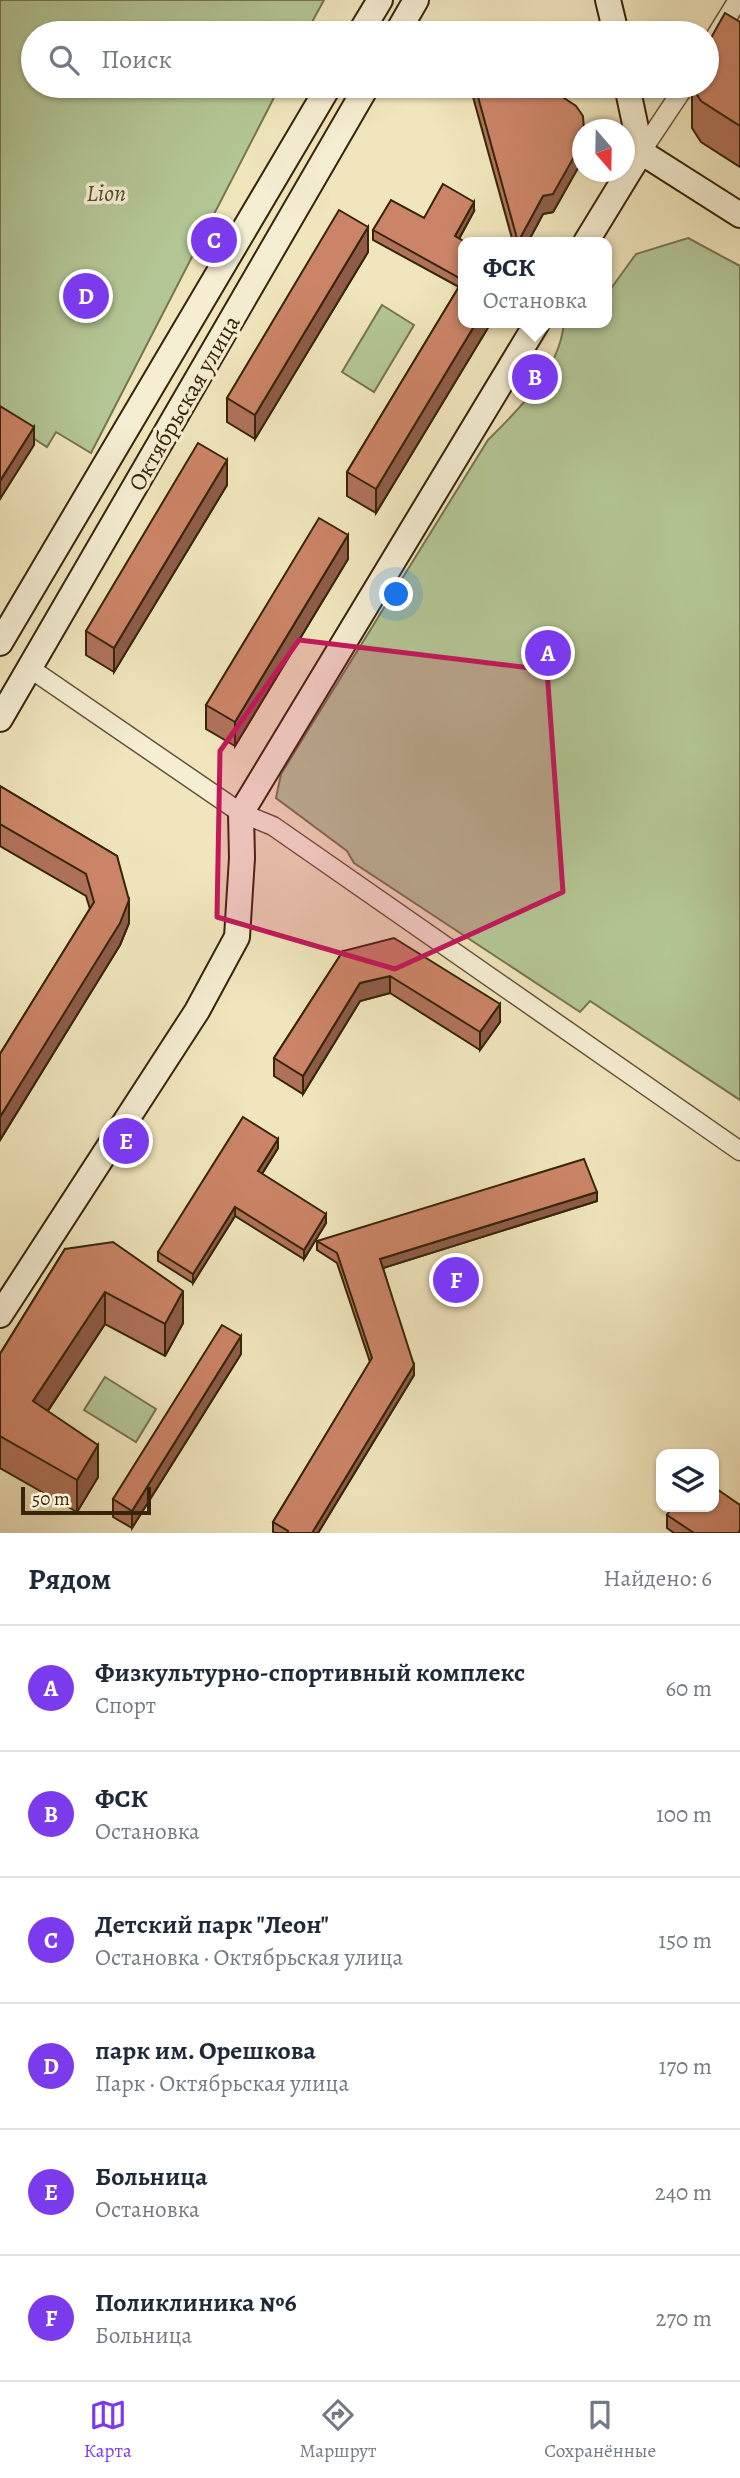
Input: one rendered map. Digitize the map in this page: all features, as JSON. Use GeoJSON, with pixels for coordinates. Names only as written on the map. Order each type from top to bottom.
{"type":"FeatureCollection","features":[{"type":"Feature","properties":{"kind":"street"},"geometry":{"type":"LineString","coordinates":[[608,0],[612,21]]}},
{"type":"Feature","properties":{"kind":"street"},"geometry":{"type":"LineString","coordinates":[[719,31],[738,0]]}},
{"type":"Feature","properties":{"kind":"street"},"geometry":{"type":"LineString","coordinates":[[367,21],[378,2],[405,18]]}},
{"type":"Feature","properties":{"kind":"street","name":"Октябрьская улица"},"geometry":{"type":"LineString","coordinates":[[0,643],[322,98]]}},
{"type":"Feature","properties":{"kind":"street","name":"Октябрьская улица"},"geometry":{"type":"LineString","coordinates":[[0,719],[360,98]]}},
{"type":"Feature","properties":{"kind":"street"},"geometry":{"type":"LineString","coordinates":[[630,98],[641,152],[740,215]]}},
{"type":"Feature","properties":{"kind":"street"},"geometry":{"type":"LineString","coordinates":[[589,237],[677,98]]}},
{"type":"Feature","properties":{"kind":"street"},"geometry":{"type":"LineString","coordinates":[[191,320],[221,340]]}},
{"type":"Feature","properties":{"kind":"street"},"geometry":{"type":"LineString","coordinates":[[0,1315],[194,1017],[237,937],[242,858],[241,813],[534,328]]}},
{"type":"Feature","properties":{"kind":"street"},"geometry":{"type":"LineString","coordinates":[[31,669],[241,813],[273,826],[740,1150]]}},
{"type":"Feature","properties":{"kind":"highlighted area"},"geometry":{"type":"Polygon","coordinates":[[[299,640],[547,670],[563,892],[395,969],[217,917],[220,751],[299,640]]]}},
{"type":"Feature","properties":{"kind":"green space","name":"Lion"},"geometry":{"type":"Polygon","coordinates":[[[0,0],[324,0],[313,21],[21,21],[21,98],[274,98],[91,453],[56,432],[47,447],[0,417],[0,0]]]}},
{"type":"Feature","properties":{"kind":"green space"},"geometry":{"type":"Polygon","coordinates":[[[688,238],[740,266],[740,1100],[590,1001],[580,1012],[354,863],[347,851],[276,798],[281,774],[488,440],[525,401],[546,372],[555,357],[563,328],[612,328],[612,287],[636,254],[688,238]]]}},
{"type":"Feature","properties":{"kind":"green space"},"geometry":{"type":"Polygon","coordinates":[[[382,305],[414,325],[374,392],[342,372],[382,305]]]}},
{"type":"Feature","properties":{"kind":"green space"},"geometry":{"type":"Polygon","coordinates":[[[105,1377],[156,1409],[136,1442],[84,1410],[105,1377]]]}},
{"type":"Feature","properties":{"kind":"building"},"geometry":{"type":"Polygon","coordinates":[[[725,13],[740,22],[740,126],[699,98],[719,98],[719,24],[725,13]]]}},
{"type":"Feature","properties":{"kind":"building"},"geometry":{"type":"Polygon","coordinates":[[[478,98],[564,98],[576,106],[583,116],[583,119],[572,119],[572,160],[553,194],[543,196],[521,237],[517,237],[478,98]]]}},
{"type":"Feature","properties":{"kind":"building"},"geometry":{"type":"Polygon","coordinates":[[[443,184],[474,202],[455,236],[458,238],[458,277],[373,230],[391,200],[424,218],[443,184]]]}},
{"type":"Feature","properties":{"kind":"building"},"geometry":{"type":"Polygon","coordinates":[[[339,210],[368,227],[255,415],[227,398],[339,210]]]}},
{"type":"Feature","properties":{"kind":"building"},"geometry":{"type":"Polygon","coordinates":[[[458,288],[458,328],[473,328],[376,489],[347,472],[458,288]]]}},
{"type":"Feature","properties":{"kind":"building"},"geometry":{"type":"Polygon","coordinates":[[[0,406],[34,427],[0,481],[0,406]]]}},
{"type":"Feature","properties":{"kind":"building"},"geometry":{"type":"Polygon","coordinates":[[[198,443],[227,460],[114,648],[86,631],[198,443]]]}},
{"type":"Feature","properties":{"kind":"building"},"geometry":{"type":"Polygon","coordinates":[[[319,518],[348,535],[235,722],[206,705],[319,518]]]}},
{"type":"Feature","properties":{"kind":"building"},"geometry":{"type":"Polygon","coordinates":[[[0,786],[117,856],[129,900],[120,923],[0,1117],[0,1054],[94,902],[86,874],[0,824],[0,786]]]}},
{"type":"Feature","properties":{"kind":"building"},"geometry":{"type":"Polygon","coordinates":[[[394,938],[500,1004],[480,1032],[390,976],[360,983],[303,1076],[274,1058],[343,951],[394,938]]]}},
{"type":"Feature","properties":{"kind":"building"},"geometry":{"type":"Polygon","coordinates":[[[243,1117],[278,1139],[258,1171],[326,1214],[304,1250],[235,1207],[193,1274],[158,1252],[243,1117]]]}},
{"type":"Feature","properties":{"kind":"building"},"geometry":{"type":"Polygon","coordinates":[[[584,1159],[597,1192],[380,1259],[414,1365],[312,1533],[287,1533],[288,1531],[273,1522],[372,1358],[337,1253],[317,1241],[584,1159]]]}},
{"type":"Feature","properties":{"kind":"building"},"geometry":{"type":"Polygon","coordinates":[[[113,1242],[183,1291],[165,1324],[105,1292],[33,1401],[98,1445],[77,1480],[0,1436],[0,1354],[65,1249],[113,1242]]]}},
{"type":"Feature","properties":{"kind":"building"},"geometry":{"type":"Polygon","coordinates":[[[222,1325],[241,1336],[132,1511],[113,1499],[222,1325]]]}},
{"type":"Feature","properties":{"kind":"building"},"geometry":{"type":"Polygon","coordinates":[[[719,1490],[740,1505],[740,1530],[738,1533],[694,1533],[667,1515],[669,1512],[719,1512],[719,1490]]]}},
{"type":"Feature","properties":{"kind":"place","name":"Детский парк \"Леон\""},"geometry":{"type":"Point","coordinates":[214,240]}},
{"type":"Feature","properties":{"kind":"place","name":"парк им. Орешкова"},"geometry":{"type":"Point","coordinates":[86,296]}},
{"type":"Feature","properties":{"kind":"place","name":"ФСК"},"geometry":{"type":"Point","coordinates":[535,377]}},
{"type":"Feature","properties":{"kind":"place","name":"Физкультурно-спортивный комплекс"},"geometry":{"type":"Point","coordinates":[548,653]}},
{"type":"Feature","properties":{"kind":"place","name":"Больница"},"geometry":{"type":"Point","coordinates":[126,1141]}},
{"type":"Feature","properties":{"kind":"place","name":"Поликлиника №6"},"geometry":{"type":"Point","coordinates":[456,1280]}}]}
